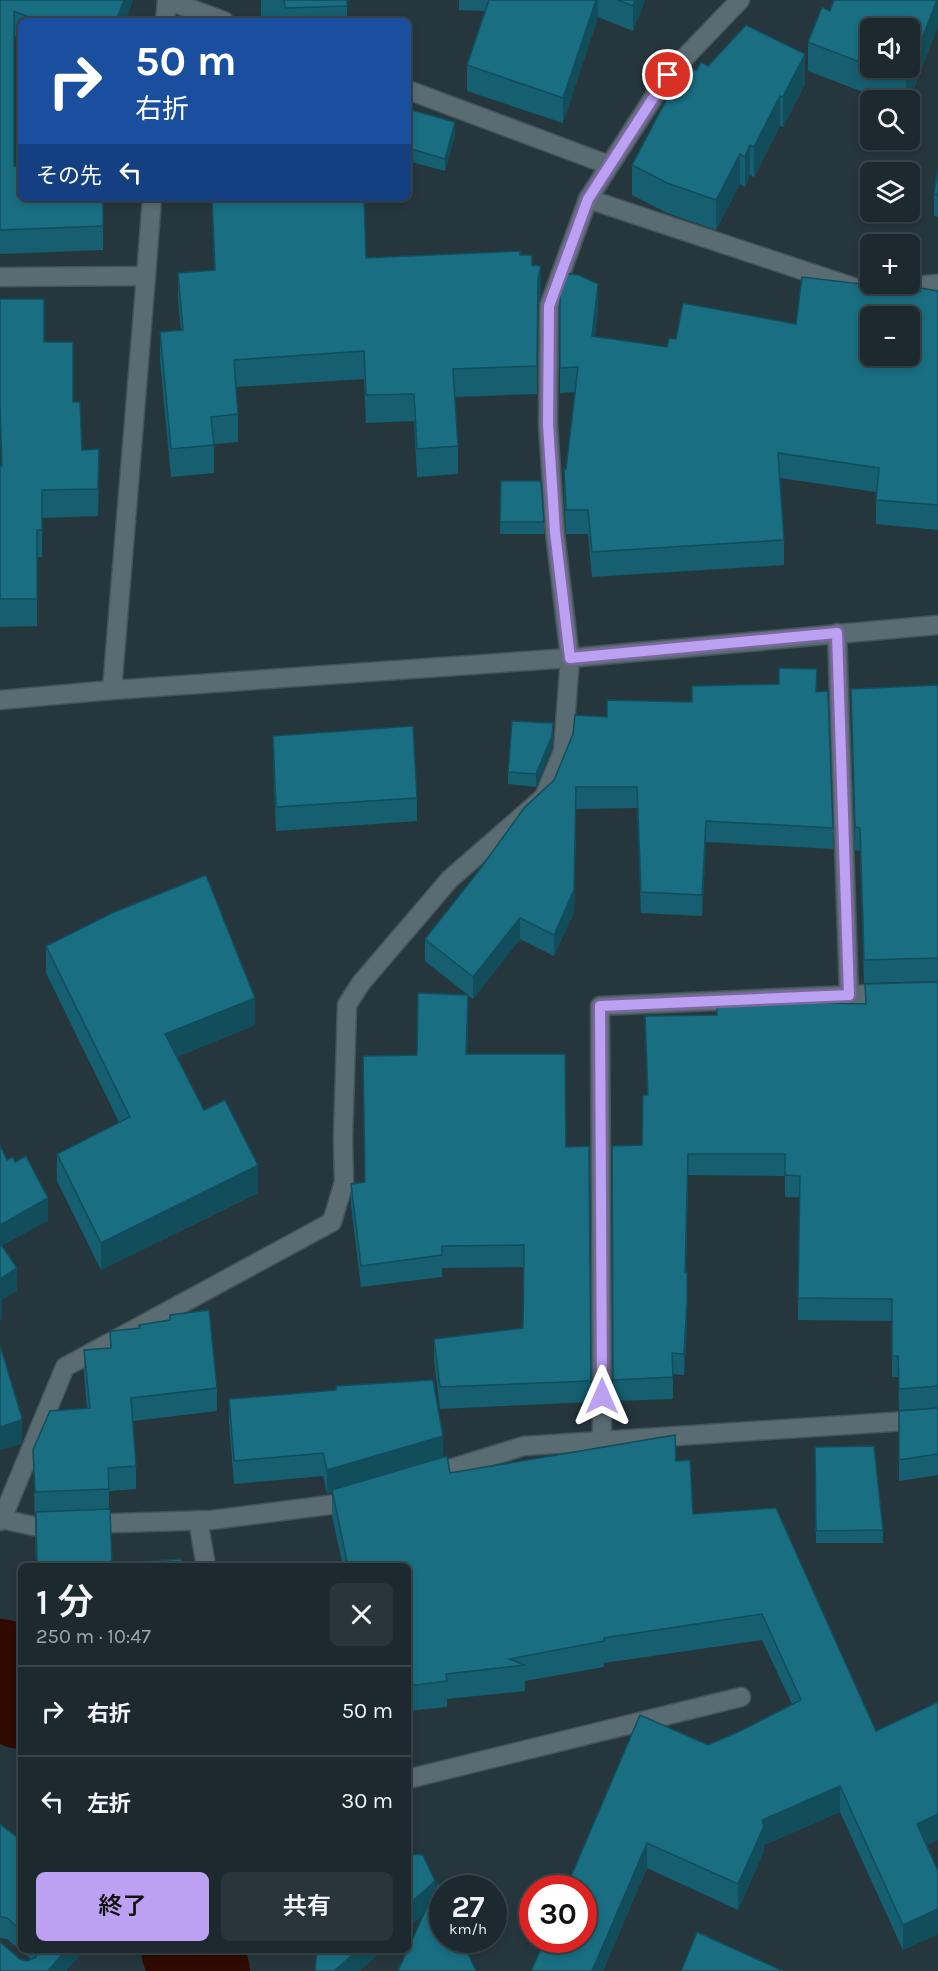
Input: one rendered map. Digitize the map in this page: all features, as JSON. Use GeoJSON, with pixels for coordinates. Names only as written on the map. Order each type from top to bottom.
{"type":"FeatureCollection","features":[{"type":"Feature","properties":{"kind":"street"},"geometry":{"type":"LineString","coordinates":[[165,18],[167,0],[216,18]]}},
{"type":"Feature","properties":{"kind":"street"},"geometry":{"type":"LineString","coordinates":[[370,1494],[338,1504],[198,1520],[33,1526],[1,1520],[65,1367],[332,1222],[344,1182],[347,1005],[361,983],[450,879],[544,796],[563,751],[570,658],[555,532],[549,435],[549,306],[588,199],[609,165],[668,75],[740,0]]}},
{"type":"Feature","properties":{"kind":"street"},"geometry":{"type":"LineString","coordinates":[[411,91],[609,165]]}},
{"type":"Feature","properties":{"kind":"street"},"geometry":{"type":"LineString","coordinates":[[588,199],[862,290],[938,284]]}},
{"type":"Feature","properties":{"kind":"street"},"geometry":{"type":"LineString","coordinates":[[112,690],[152,201]]}},
{"type":"Feature","properties":{"kind":"street"},"geometry":{"type":"LineString","coordinates":[[0,277],[146,276]]}},
{"type":"Feature","properties":{"kind":"street"},"geometry":{"type":"LineString","coordinates":[[0,700],[570,658],[938,625]]}},
{"type":"Feature","properties":{"kind":"street"},"geometry":{"type":"LineString","coordinates":[[837,633],[849,995]]}},
{"type":"Feature","properties":{"kind":"street"},"geometry":{"type":"LineString","coordinates":[[602,1442],[600,1006],[938,992]]}},
{"type":"Feature","properties":{"kind":"street"},"geometry":{"type":"LineString","coordinates":[[414,1480],[524,1446],[938,1419]]}},
{"type":"Feature","properties":{"kind":"street"},"geometry":{"type":"LineString","coordinates":[[198,1520],[205,1563]]}},
{"type":"Feature","properties":{"kind":"street"},"geometry":{"type":"LineString","coordinates":[[411,1778],[741,1697]]}},
{"type":"Feature","properties":{"kind":"building"},"geometry":{"type":"Polygon","coordinates":[[[0,0],[124,0],[117,18],[32,18],[14,11],[14,166],[18,166],[18,201],[103,201],[103,226],[0,230],[0,0]]]}},
{"type":"Feature","properties":{"kind":"building"},"geometry":{"type":"Polygon","coordinates":[[[284,0],[347,0],[347,6],[285,8],[284,0]]]}},
{"type":"Feature","properties":{"kind":"building"},"geometry":{"type":"Polygon","coordinates":[[[489,0],[596,0],[563,98],[467,65],[489,0]]]}},
{"type":"Feature","properties":{"kind":"building"},"geometry":{"type":"Polygon","coordinates":[[[618,0],[635,0],[633,6],[618,0]]]}},
{"type":"Feature","properties":{"kind":"building"},"geometry":{"type":"Polygon","coordinates":[[[834,0],[937,0],[920,44],[920,18],[860,18],[860,62],[808,42],[822,7],[830,11],[834,0]]]}},
{"type":"Feature","properties":{"kind":"building"},"geometry":{"type":"Polygon","coordinates":[[[746,25],[805,54],[754,147],[750,145],[745,157],[740,154],[716,200],[667,183],[632,165],[682,70],[697,70],[701,62],[708,66],[746,25]]]}},
{"type":"Feature","properties":{"kind":"building"},"geometry":{"type":"Polygon","coordinates":[[[411,110],[455,122],[445,159],[411,149],[411,110]]]}},
{"type":"Feature","properties":{"kind":"building"},"geometry":{"type":"Polygon","coordinates":[[[938,168],[938,195],[934,194],[938,168]]]}},
{"type":"Feature","properties":{"kind":"building"},"geometry":{"type":"Polygon","coordinates":[[[212,201],[364,201],[366,258],[520,251],[520,255],[532,255],[532,265],[541,266],[538,278],[537,366],[453,369],[458,446],[417,449],[414,394],[366,395],[364,351],[234,360],[238,414],[211,417],[214,445],[171,449],[160,332],[183,330],[178,273],[215,270],[212,201]]]}},
{"type":"Feature","properties":{"kind":"building"},"geometry":{"type":"Polygon","coordinates":[[[564,273],[579,275],[598,284],[592,336],[667,347],[669,338],[676,339],[683,303],[796,324],[802,277],[860,284],[860,294],[920,294],[920,288],[938,291],[938,505],[876,500],[879,468],[778,453],[784,540],[592,552],[588,510],[566,510],[564,469],[566,469],[578,367],[560,368],[560,284],[564,273]]]}},
{"type":"Feature","properties":{"kind":"building"},"geometry":{"type":"Polygon","coordinates":[[[0,299],[44,299],[44,342],[73,342],[73,402],[80,402],[82,450],[99,449],[98,489],[42,490],[42,530],[37,530],[37,599],[0,599],[0,466],[2,466],[0,299]]]}},
{"type":"Feature","properties":{"kind":"building"},"geometry":{"type":"Polygon","coordinates":[[[501,481],[541,481],[544,522],[500,522],[501,481]]]}},
{"type":"Feature","properties":{"kind":"building"},"geometry":{"type":"Polygon","coordinates":[[[779,668],[817,669],[816,692],[828,691],[833,828],[706,821],[702,895],[641,892],[637,787],[576,787],[574,890],[554,935],[520,918],[473,977],[425,939],[524,808],[554,780],[573,734],[575,715],[607,717],[607,700],[692,702],[692,686],[779,684],[779,668]]]}},
{"type":"Feature","properties":{"kind":"building"},"geometry":{"type":"Polygon","coordinates":[[[938,685],[938,958],[864,960],[860,828],[855,827],[851,689],[938,685]]]}},
{"type":"Feature","properties":{"kind":"building"},"geometry":{"type":"Polygon","coordinates":[[[512,721],[553,723],[552,736],[536,774],[508,772],[512,721]]]}},
{"type":"Feature","properties":{"kind":"building"},"geometry":{"type":"Polygon","coordinates":[[[413,726],[417,798],[276,807],[273,736],[413,726]]]}},
{"type":"Feature","properties":{"kind":"building"},"geometry":{"type":"Polygon","coordinates":[[[206,875],[255,998],[165,1034],[204,1110],[225,1100],[258,1165],[101,1243],[57,1154],[130,1117],[46,946],[112,913],[206,875]]]}},
{"type":"Feature","properties":{"kind":"building"},"geometry":{"type":"Polygon","coordinates":[[[938,982],[938,1386],[899,1389],[898,1356],[892,1356],[892,1299],[798,1298],[800,1176],[785,1175],[785,1154],[688,1154],[685,1272],[687,1272],[687,1302],[684,1354],[672,1353],[673,1377],[613,1380],[612,1146],[642,1145],[643,1095],[648,1095],[645,1016],[717,1015],[717,1000],[866,1004],[865,984],[938,982]]]}},
{"type":"Feature","properties":{"kind":"building"},"geometry":{"type":"Polygon","coordinates":[[[418,993],[468,995],[466,1054],[565,1054],[566,1147],[589,1146],[591,1381],[440,1387],[434,1339],[523,1328],[524,1245],[442,1246],[442,1255],[361,1266],[351,1184],[365,1182],[363,1056],[417,1055],[418,993]]]}},
{"type":"Feature","properties":{"kind":"building"},"geometry":{"type":"Polygon","coordinates":[[[0,1145],[7,1160],[13,1157],[15,1162],[26,1156],[48,1198],[0,1225],[0,1145]]]}},
{"type":"Feature","properties":{"kind":"building"},"geometry":{"type":"Polygon","coordinates":[[[0,1243],[17,1268],[0,1279],[0,1243]]]}},
{"type":"Feature","properties":{"kind":"building"},"geometry":{"type":"Polygon","coordinates":[[[209,1310],[217,1388],[131,1398],[136,1466],[108,1468],[109,1489],[35,1492],[33,1450],[50,1411],[90,1408],[84,1350],[111,1348],[110,1332],[112,1331],[140,1328],[139,1325],[170,1320],[170,1315],[209,1310]]]}},
{"type":"Feature","properties":{"kind":"building"},"geometry":{"type":"Polygon","coordinates":[[[0,1345],[22,1418],[0,1427],[0,1345]]]}},
{"type":"Feature","properties":{"kind":"building"},"geometry":{"type":"Polygon","coordinates":[[[433,1380],[443,1436],[327,1470],[323,1453],[234,1461],[229,1399],[336,1390],[336,1386],[433,1380]]]}},
{"type":"Feature","properties":{"kind":"building"},"geometry":{"type":"Polygon","coordinates":[[[938,1408],[938,1454],[899,1460],[899,1411],[938,1408]]]}},
{"type":"Feature","properties":{"kind":"building"},"geometry":{"type":"Polygon","coordinates":[[[675,1435],[676,1461],[690,1460],[693,1514],[776,1508],[876,1731],[938,1702],[938,1814],[917,1824],[938,1871],[938,1909],[903,1925],[840,1786],[762,1820],[764,1826],[738,1884],[647,1843],[592,1971],[531,1971],[539,1953],[597,1953],[597,1875],[572,1875],[640,1715],[708,1745],[801,1700],[762,1614],[604,1638],[604,1641],[509,1659],[525,1665],[446,1674],[447,1681],[411,1686],[411,1563],[347,1563],[332,1490],[447,1456],[450,1473],[675,1435]]]}},
{"type":"Feature","properties":{"kind":"building"},"geometry":{"type":"Polygon","coordinates":[[[874,1446],[883,1530],[816,1531],[815,1447],[874,1446]]]}},
{"type":"Feature","properties":{"kind":"building"},"geometry":{"type":"Polygon","coordinates":[[[110,1509],[112,1563],[37,1563],[36,1512],[110,1509]]]}},
{"type":"Feature","properties":{"kind":"building"},"geometry":{"type":"Polygon","coordinates":[[[181,1559],[182,1563],[126,1563],[181,1559]]]}},
{"type":"Feature","properties":{"kind":"building"},"geometry":{"type":"Polygon","coordinates":[[[0,1824],[18,1838],[18,1927],[7,1918],[0,1917],[0,1824]]]}},
{"type":"Feature","properties":{"kind":"building"},"geometry":{"type":"Polygon","coordinates":[[[411,1854],[423,1855],[432,1875],[429,1875],[429,1886],[411,1902],[411,1854]]]}},
{"type":"Feature","properties":{"kind":"building"},"geometry":{"type":"Polygon","coordinates":[[[429,1903],[429,1953],[468,1953],[476,1971],[398,1971],[406,1953],[411,1953],[411,1942],[429,1903]]]}},
{"type":"Feature","properties":{"kind":"building"},"geometry":{"type":"Polygon","coordinates":[[[697,1932],[783,1971],[681,1971],[697,1932]]]}},
{"type":"Feature","properties":{"kind":"building"},"geometry":{"type":"Polygon","coordinates":[[[0,1942],[20,1959],[26,1961],[35,1958],[38,1953],[63,1953],[48,1971],[0,1971],[0,1942]]]}},
{"type":"Feature","properties":{"kind":"building"},"geometry":{"type":"Polygon","coordinates":[[[317,1953],[355,1953],[334,1971],[315,1971],[317,1953]]]}},
{"type":"Feature","properties":{"kind":"waterway"},"geometry":{"type":"LineString","coordinates":[[0,1664],[18,1698]]}},
{"type":"Feature","properties":{"kind":"waterway"},"geometry":{"type":"LineString","coordinates":[[189,1953],[205,1971]]}},
{"type":"Feature","properties":{"kind":"route"},"geometry":{"type":"LineString","coordinates":[[602,1396],[600,1006],[849,995],[837,633],[570,658],[555,532],[548,424],[549,306],[588,199],[668,75]]}}]}
